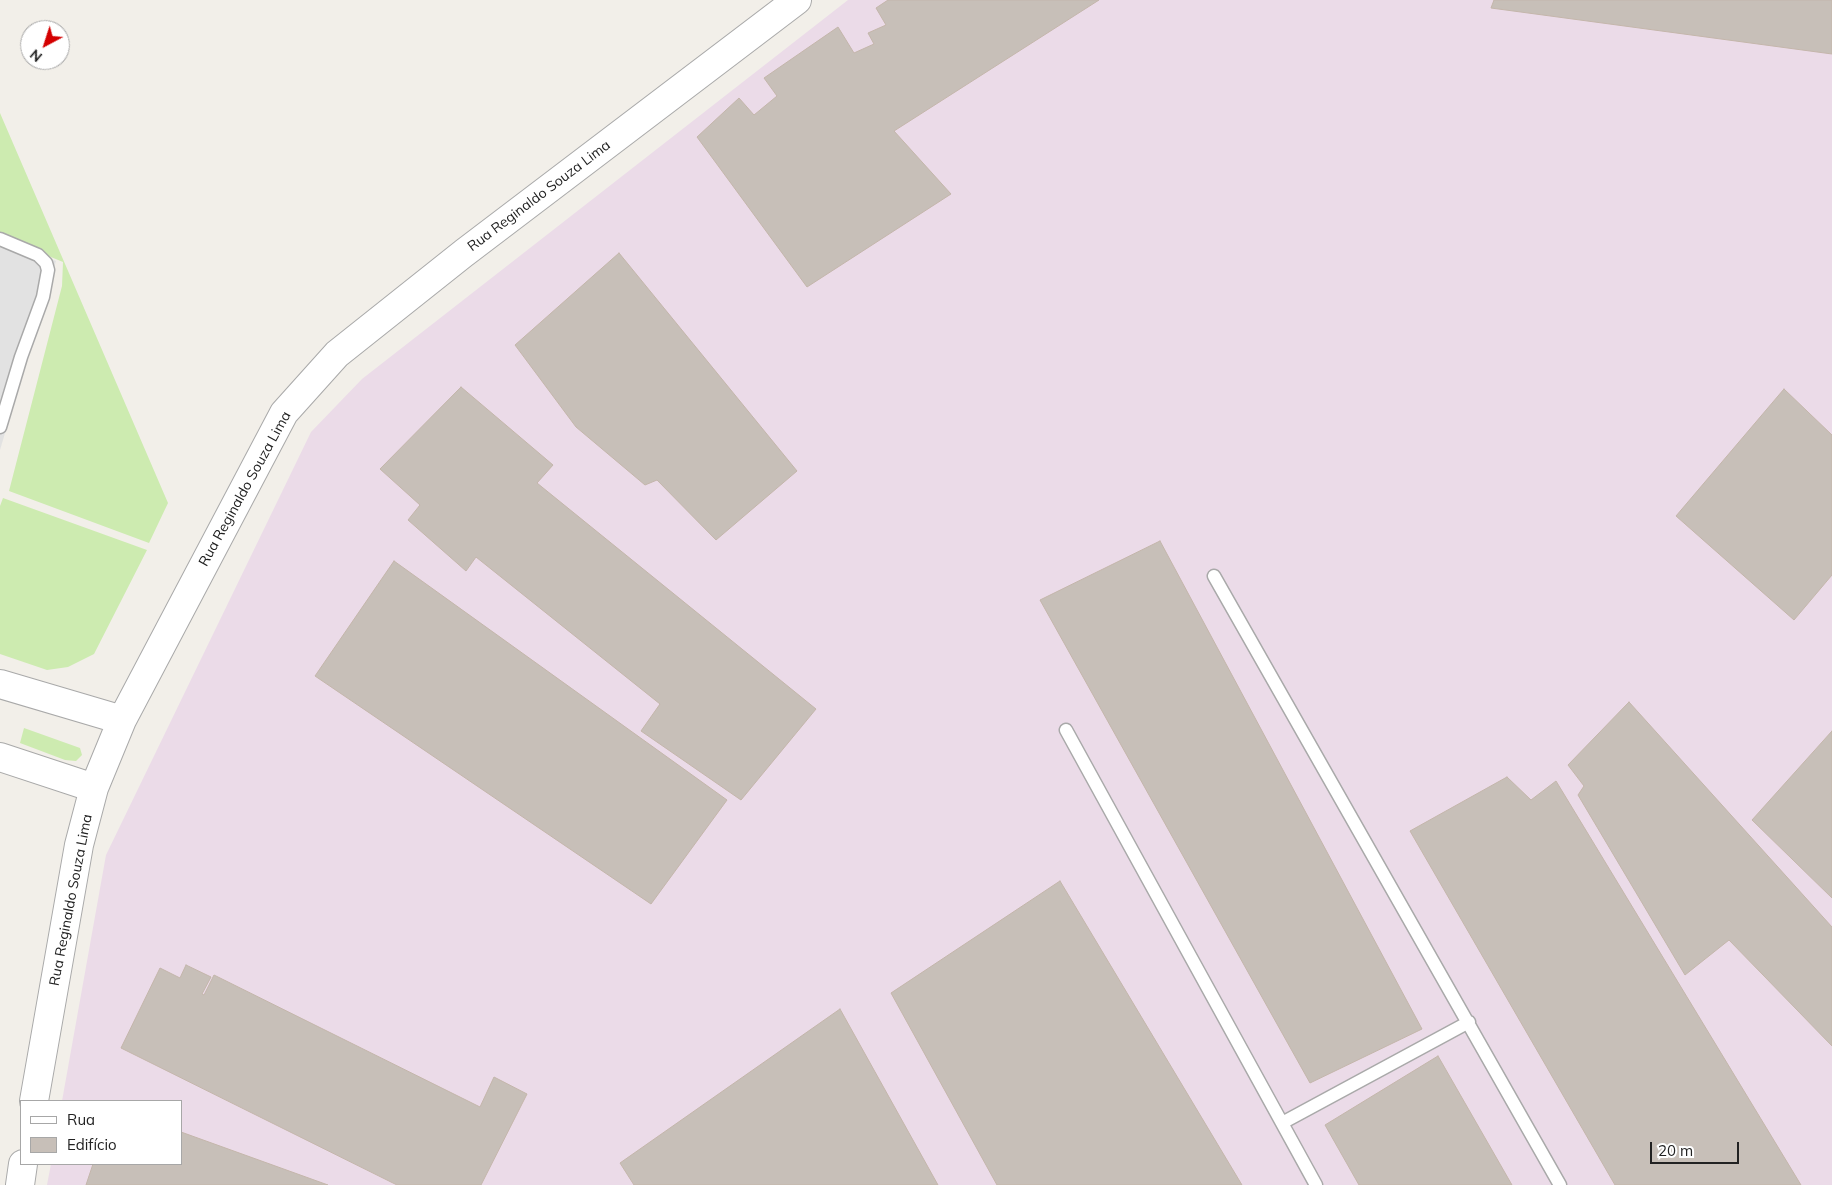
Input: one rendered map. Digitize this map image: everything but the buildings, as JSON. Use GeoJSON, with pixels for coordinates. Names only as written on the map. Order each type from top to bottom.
{"type":"FeatureCollection","features":[{"type":"Feature","properties":{"kind":"street","name":"Rua Reginaldo Souza Lima"},"geometry":{"type":"LineString","coordinates":[[34,1100],[79,845],[94,788],[122,720],[284,413],[337,354],[472,247],[797,0]]}},
{"type":"Feature","properties":{"kind":"street"},"geometry":{"type":"LineString","coordinates":[[0,684],[122,720]]}},
{"type":"Feature","properties":{"kind":"street"},"geometry":{"type":"LineString","coordinates":[[0,756],[94,788]]}},
{"type":"Feature","properties":{"kind":"street"},"geometry":{"type":"LineString","coordinates":[[20,1185],[23,1165]]}},
{"type":"Feature","properties":{"kind":"lane"},"geometry":{"type":"LineString","coordinates":[[0,239],[38,255],[46,263],[48,270],[43,297],[21,357],[0,427]]}},
{"type":"Feature","properties":{"kind":"lane"},"geometry":{"type":"LineString","coordinates":[[1214,576],[1560,1185]]}},
{"type":"Feature","properties":{"kind":"lane"},"geometry":{"type":"LineString","coordinates":[[1066,730],[1316,1185]]}},
{"type":"Feature","properties":{"kind":"lane"},"geometry":{"type":"LineString","coordinates":[[1282,1123],[1469,1022]]}},
{"type":"Feature","properties":{"kind":"shaded area"},"geometry":{"type":"Polygon","coordinates":[[[848,0],[1832,0],[1832,1185],[47,1185],[51,1165],[182,1165],[182,1100],[62,1100],[106,855],[311,432],[362,379],[848,0]]]}},
{"type":"Feature","properties":{"kind":"shaded area"},"geometry":{"type":"Polygon","coordinates":[[[0,238],[56,261],[0,450],[0,238]]]}},
{"type":"Feature","properties":{"kind":"green space"},"geometry":{"type":"Polygon","coordinates":[[[0,113],[168,503],[149,543],[9,491],[62,286],[63,262],[0,236],[0,113]]]}},
{"type":"Feature","properties":{"kind":"green space"},"geometry":{"type":"Polygon","coordinates":[[[3,498],[147,550],[94,654],[68,667],[47,670],[0,654],[0,506],[3,498]]]}},
{"type":"Feature","properties":{"kind":"green space"},"geometry":{"type":"Polygon","coordinates":[[[24,728],[80,748],[82,755],[76,761],[65,760],[20,743],[24,728]]]}}]}
